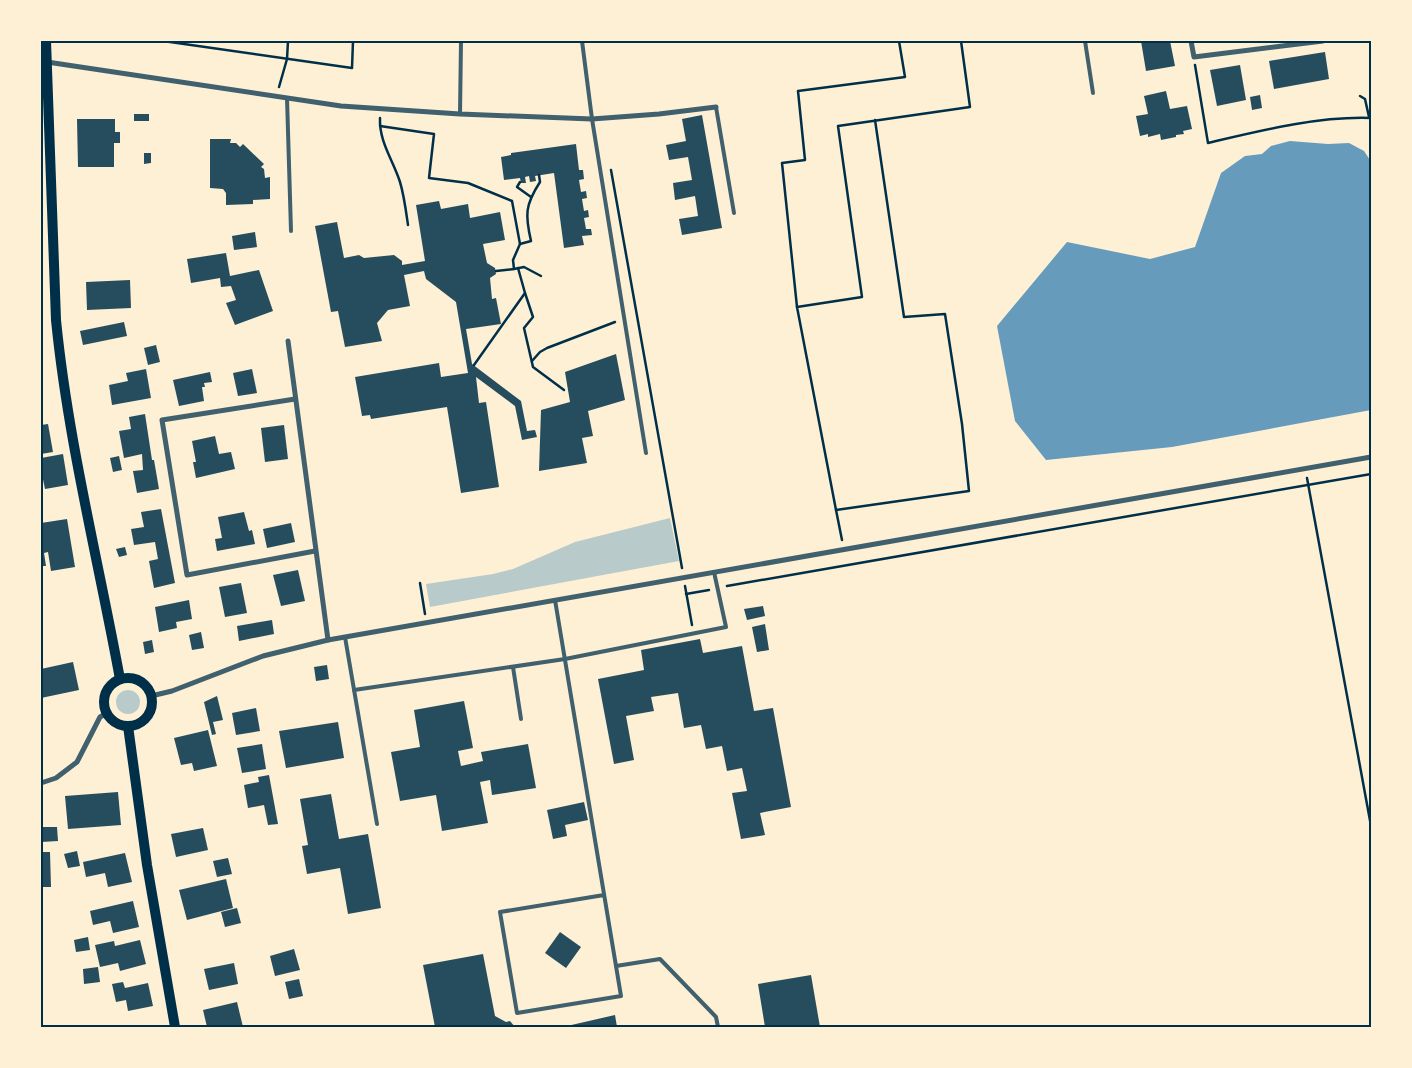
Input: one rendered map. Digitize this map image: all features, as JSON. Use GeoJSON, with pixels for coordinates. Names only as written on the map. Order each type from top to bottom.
{"type":"FeatureCollection","features":[{"type":"Feature","properties":{"kind":"main road"},"geometry":{"type":"LineString","coordinates":[[46,41],[59,353],[70,427],[120,679]]}},
{"type":"Feature","properties":{"kind":"main road"},"geometry":{"type":"LineString","coordinates":[[120,679],[136,679],[143,683],[151,696],[152,703],[147,717],[141,722],[128,726],[116,722],[107,713],[104,705],[107,689],[120,679]]}},
{"type":"Feature","properties":{"kind":"main road"},"geometry":{"type":"LineString","coordinates":[[128,726],[147,865],[175,1027]]}},
{"type":"Feature","properties":{"kind":"street"},"geometry":{"type":"LineString","coordinates":[[1191,41],[1194,57],[1323,41]]}},
{"type":"Feature","properties":{"kind":"street"},"geometry":{"type":"LineString","coordinates":[[47,62],[340,106],[380,109],[592,119],[716,107]]}},
{"type":"Feature","properties":{"kind":"street"},"geometry":{"type":"LineString","coordinates":[[288,341],[328,640]]}},
{"type":"Feature","properties":{"kind":"street"},"geometry":{"type":"LineString","coordinates":[[295,399],[162,420],[187,575],[315,551]]}},
{"type":"Feature","properties":{"kind":"street"},"geometry":{"type":"LineString","coordinates":[[151,696],[172,691],[263,656],[328,640],[1371,457]]}},
{"type":"Feature","properties":{"kind":"street"},"geometry":{"type":"LineString","coordinates":[[41,784],[56,778],[77,762],[100,717],[107,713]]}},
{"type":"Feature","properties":{"kind":"lane"},"geometry":{"type":"LineString","coordinates":[[460,114],[461,41]]}},
{"type":"Feature","properties":{"kind":"lane"},"geometry":{"type":"LineString","coordinates":[[582,41],[592,119],[646,453]]}},
{"type":"Feature","properties":{"kind":"lane"},"geometry":{"type":"LineString","coordinates":[[1085,41],[1093,93]]}},
{"type":"Feature","properties":{"kind":"lane"},"geometry":{"type":"LineString","coordinates":[[237,97],[238,90]]}},
{"type":"Feature","properties":{"kind":"lane"},"geometry":{"type":"LineString","coordinates":[[287,98],[291,231]]}},
{"type":"Feature","properties":{"kind":"lane"},"geometry":{"type":"LineString","coordinates":[[716,107],[734,213]]}},
{"type":"Feature","properties":{"kind":"lane"},"geometry":{"type":"LineString","coordinates":[[354,690],[565,659],[726,627],[714,572]]}},
{"type":"Feature","properties":{"kind":"lane"},"geometry":{"type":"LineString","coordinates":[[555,600],[621,996],[517,1013],[500,912],[604,895]]}},
{"type":"Feature","properties":{"kind":"lane"},"geometry":{"type":"LineString","coordinates":[[345,637],[377,824]]}},
{"type":"Feature","properties":{"kind":"lane"},"geometry":{"type":"LineString","coordinates":[[512,667],[521,719]]}},
{"type":"Feature","properties":{"kind":"lane"},"geometry":{"type":"LineString","coordinates":[[616,966],[660,959],[716,1017],[718,1027]]}},
{"type":"Feature","properties":{"kind":"path"},"geometry":{"type":"LineString","coordinates":[[164,41],[352,68],[353,41]]}},
{"type":"Feature","properties":{"kind":"path"},"geometry":{"type":"LineString","coordinates":[[277,96],[287,59],[288,41]]}},
{"type":"Feature","properties":{"kind":"path"},"geometry":{"type":"LineString","coordinates":[[844,550],[797,307],[782,163],[806,160],[798,91],[904,77],[899,41]]}},
{"type":"Feature","properties":{"kind":"path"},"geometry":{"type":"LineString","coordinates":[[797,307],[862,297],[838,126],[970,107],[961,41]]}},
{"type":"Feature","properties":{"kind":"path"},"geometry":{"type":"LineString","coordinates":[[1194,57],[1208,143],[1276,128],[1370,117],[1365,99],[1360,96]]}},
{"type":"Feature","properties":{"kind":"path"},"geometry":{"type":"LineString","coordinates":[[380,109],[380,126],[384,146],[400,182],[408,225]]}},
{"type":"Feature","properties":{"kind":"path"},"geometry":{"type":"LineString","coordinates":[[836,510],[969,492],[962,424],[945,314],[904,317],[875,120]]}},
{"type":"Feature","properties":{"kind":"path"},"geometry":{"type":"LineString","coordinates":[[380,126],[434,134],[429,178],[468,184],[512,201],[520,244],[513,260],[514,269]]}},
{"type":"Feature","properties":{"kind":"path"},"geometry":{"type":"LineString","coordinates":[[611,168],[693,633]]}},
{"type":"Feature","properties":{"kind":"path"},"geometry":{"type":"LineString","coordinates":[[520,244],[531,242],[526,219],[531,197],[540,182],[539,175]]}},
{"type":"Feature","properties":{"kind":"path"},"geometry":{"type":"LineString","coordinates":[[520,182],[517,188],[531,197]]}},
{"type":"Feature","properties":{"kind":"path"},"geometry":{"type":"LineString","coordinates":[[496,271],[524,267],[541,276]]}},
{"type":"Feature","properties":{"kind":"path"},"geometry":{"type":"LineString","coordinates":[[518,268],[533,317],[524,328],[533,367],[564,390]]}},
{"type":"Feature","properties":{"kind":"path"},"geometry":{"type":"LineString","coordinates":[[474,366],[525,293]]}},
{"type":"Feature","properties":{"kind":"path"},"geometry":{"type":"LineString","coordinates":[[532,361],[540,352],[547,348],[625,318]]}},
{"type":"Feature","properties":{"kind":"path"},"geometry":{"type":"LineString","coordinates":[[1306,469],[1371,826]]}},
{"type":"Feature","properties":{"kind":"path"},"geometry":{"type":"LineString","coordinates":[[686,594],[1371,474]]}},
{"type":"Feature","properties":{"kind":"path"},"geometry":{"type":"LineString","coordinates":[[420,583],[426,623]]}},
{"type":"Feature","properties":{"kind":"shaded area"},"geometry":{"type":"Polygon","coordinates":[[[670,518],[679,561],[430,607],[426,584],[493,574],[513,569],[575,542],[670,518]]]}},
{"type":"Feature","properties":{"kind":"shaded area"},"geometry":{"type":"Polygon","coordinates":[[[123,690],[133,690],[140,697],[140,707],[133,714],[123,714],[116,707],[116,697],[123,690]]]}},
{"type":"Feature","properties":{"kind":"water"},"geometry":{"type":"Polygon","coordinates":[[[1290,141],[1328,144],[1349,143],[1364,151],[1370,160],[1371,410],[1172,447],[1046,460],[1015,421],[997,326],[1067,242],[1150,259],[1195,247],[1221,173],[1245,156],[1262,154],[1271,146],[1290,141]]]}},
{"type":"Feature","properties":{"kind":"building"},"geometry":{"type":"Polygon","coordinates":[[[1141,41],[1170,41],[1175,66],[1146,71],[1141,41]]]}},
{"type":"Feature","properties":{"kind":"building"},"geometry":{"type":"Polygon","coordinates":[[[1325,52],[1329,79],[1274,89],[1269,61],[1325,52]]]}},
{"type":"Feature","properties":{"kind":"building"},"geometry":{"type":"Polygon","coordinates":[[[1240,65],[1246,100],[1217,106],[1210,70],[1240,65]]]}},
{"type":"Feature","properties":{"kind":"building"},"geometry":{"type":"Polygon","coordinates":[[[1166,91],[1170,109],[1187,106],[1192,129],[1183,131],[1184,134],[1176,135],[1176,137],[1161,140],[1160,134],[1148,137],[1148,134],[1140,136],[1136,116],[1148,114],[1144,96],[1166,91]]]}},
{"type":"Feature","properties":{"kind":"building"},"geometry":{"type":"Polygon","coordinates":[[[1260,95],[1262,108],[1252,110],[1250,97],[1260,95]]]}},
{"type":"Feature","properties":{"kind":"building"},"geometry":{"type":"Polygon","coordinates":[[[134,114],[149,114],[149,121],[134,121],[134,114]]]}},
{"type":"Feature","properties":{"kind":"building"},"geometry":{"type":"Polygon","coordinates":[[[702,115],[722,228],[682,235],[679,219],[698,216],[695,196],[675,200],[673,183],[692,180],[688,157],[669,160],[666,145],[686,141],[682,119],[702,115]]]}},
{"type":"Feature","properties":{"kind":"building"},"geometry":{"type":"Polygon","coordinates":[[[77,119],[115,119],[115,132],[120,132],[120,143],[114,143],[114,167],[78,167],[77,119]]]}},
{"type":"Feature","properties":{"kind":"building"},"geometry":{"type":"Polygon","coordinates":[[[210,139],[231,139],[230,143],[236,143],[240,147],[243,144],[264,164],[261,167],[264,169],[265,178],[270,177],[270,199],[253,200],[253,204],[226,205],[226,193],[223,189],[210,188],[210,139]]]}},
{"type":"Feature","properties":{"kind":"building"},"geometry":{"type":"Polygon","coordinates":[[[576,144],[579,170],[583,170],[584,179],[579,180],[581,192],[586,191],[587,198],[582,199],[584,211],[588,210],[589,217],[584,218],[586,229],[591,229],[592,235],[582,236],[584,245],[564,248],[554,173],[535,176],[536,181],[530,182],[529,176],[525,177],[526,183],[521,183],[520,178],[504,180],[501,157],[511,155],[511,153],[576,144]]]}},
{"type":"Feature","properties":{"kind":"building"},"geometry":{"type":"Polygon","coordinates":[[[144,153],[151,153],[151,163],[144,164],[144,153]]]}},
{"type":"Feature","properties":{"kind":"building"},"geometry":{"type":"Polygon","coordinates":[[[439,201],[441,209],[468,204],[470,218],[500,212],[505,240],[483,244],[487,263],[495,268],[496,274],[490,278],[492,299],[496,298],[501,324],[466,329],[472,364],[521,401],[527,431],[535,430],[537,437],[522,440],[515,406],[476,377],[479,403],[486,402],[499,487],[461,493],[447,407],[371,419],[370,415],[362,416],[355,377],[439,363],[441,377],[468,373],[456,302],[426,279],[424,271],[404,275],[410,306],[388,310],[377,323],[382,341],[345,347],[338,311],[331,312],[315,226],[337,222],[344,258],[359,255],[364,258],[394,255],[402,261],[402,265],[425,261],[416,205],[439,201]]]}},
{"type":"Feature","properties":{"kind":"building"},"geometry":{"type":"Polygon","coordinates":[[[255,232],[257,247],[234,250],[232,236],[255,232]]]}},
{"type":"Feature","properties":{"kind":"building"},"geometry":{"type":"Polygon","coordinates":[[[226,253],[230,276],[259,270],[273,311],[235,325],[226,303],[236,300],[231,286],[221,287],[220,278],[191,283],[187,259],[226,253]]]}},
{"type":"Feature","properties":{"kind":"building"},"geometry":{"type":"Polygon","coordinates":[[[130,280],[131,308],[87,310],[86,282],[130,280]]]}},
{"type":"Feature","properties":{"kind":"building"},"geometry":{"type":"Polygon","coordinates":[[[124,322],[127,336],[83,345],[80,331],[124,322]]]}},
{"type":"Feature","properties":{"kind":"building"},"geometry":{"type":"Polygon","coordinates":[[[156,345],[160,362],[148,365],[144,348],[156,345]]]}},
{"type":"Feature","properties":{"kind":"building"},"geometry":{"type":"Polygon","coordinates":[[[616,354],[625,400],[588,411],[593,436],[582,438],[587,463],[539,471],[541,410],[570,402],[565,372],[616,354]]]}},
{"type":"Feature","properties":{"kind":"building"},"geometry":{"type":"Polygon","coordinates":[[[146,369],[151,398],[112,405],[109,385],[128,381],[126,373],[146,369]]]}},
{"type":"Feature","properties":{"kind":"building"},"geometry":{"type":"Polygon","coordinates":[[[252,369],[257,393],[238,396],[233,373],[252,369]]]}},
{"type":"Feature","properties":{"kind":"building"},"geometry":{"type":"Polygon","coordinates":[[[210,372],[212,382],[204,383],[205,387],[202,387],[204,401],[179,406],[173,380],[210,372]]]}},
{"type":"Feature","properties":{"kind":"building"},"geometry":{"type":"Polygon","coordinates":[[[145,414],[152,460],[154,460],[159,489],[137,493],[133,471],[143,470],[142,454],[124,458],[119,431],[131,429],[129,417],[145,414]]]}},
{"type":"Feature","properties":{"kind":"building"},"geometry":{"type":"Polygon","coordinates":[[[48,424],[53,452],[41,454],[41,425],[48,424]]]}},
{"type":"Feature","properties":{"kind":"building"},"geometry":{"type":"Polygon","coordinates":[[[284,425],[288,459],[265,462],[261,428],[284,425]]]}},
{"type":"Feature","properties":{"kind":"building"},"geometry":{"type":"Polygon","coordinates":[[[215,436],[219,454],[231,452],[235,469],[196,478],[193,462],[196,462],[192,441],[215,436]]]}},
{"type":"Feature","properties":{"kind":"building"},"geometry":{"type":"Polygon","coordinates":[[[63,454],[68,485],[45,489],[41,470],[41,458],[63,454]]]}},
{"type":"Feature","properties":{"kind":"building"},"geometry":{"type":"Polygon","coordinates":[[[119,456],[122,470],[113,472],[110,458],[119,456]]]}},
{"type":"Feature","properties":{"kind":"building"},"geometry":{"type":"Polygon","coordinates":[[[161,509],[175,583],[154,588],[149,561],[158,559],[155,542],[134,545],[131,529],[144,527],[141,512],[161,509]]]}},
{"type":"Feature","properties":{"kind":"building"},"geometry":{"type":"Polygon","coordinates":[[[244,512],[249,531],[252,530],[255,544],[217,551],[215,539],[222,538],[218,517],[244,512]]]}},
{"type":"Feature","properties":{"kind":"building"},"geometry":{"type":"Polygon","coordinates":[[[67,519],[75,567],[51,571],[48,552],[44,553],[46,566],[41,566],[41,523],[67,519]]]}},
{"type":"Feature","properties":{"kind":"building"},"geometry":{"type":"Polygon","coordinates":[[[291,523],[295,542],[267,548],[263,529],[291,523]]]}},
{"type":"Feature","properties":{"kind":"building"},"geometry":{"type":"Polygon","coordinates":[[[125,547],[127,555],[119,557],[116,549],[125,547]]]}},
{"type":"Feature","properties":{"kind":"building"},"geometry":{"type":"Polygon","coordinates":[[[298,570],[305,601],[281,606],[273,575],[298,570]]]}},
{"type":"Feature","properties":{"kind":"building"},"geometry":{"type":"Polygon","coordinates":[[[241,583],[247,613],[225,617],[219,587],[241,583]]]}},
{"type":"Feature","properties":{"kind":"building"},"geometry":{"type":"Polygon","coordinates":[[[189,600],[192,619],[176,622],[177,628],[159,632],[155,607],[189,600]]]}},
{"type":"Feature","properties":{"kind":"building"},"geometry":{"type":"Polygon","coordinates":[[[763,606],[765,616],[747,620],[744,609],[763,606]]]}},
{"type":"Feature","properties":{"kind":"building"},"geometry":{"type":"Polygon","coordinates":[[[272,620],[274,634],[239,641],[237,626],[272,620]]]}},
{"type":"Feature","properties":{"kind":"building"},"geometry":{"type":"Polygon","coordinates":[[[765,624],[769,650],[757,652],[752,627],[765,624]]]}},
{"type":"Feature","properties":{"kind":"building"},"geometry":{"type":"Polygon","coordinates":[[[201,632],[204,648],[192,650],[189,635],[201,632]]]}},
{"type":"Feature","properties":{"kind":"building"},"geometry":{"type":"Polygon","coordinates":[[[700,639],[703,653],[742,646],[754,711],[773,708],[791,807],[760,813],[765,835],[741,839],[732,793],[747,791],[742,768],[727,771],[722,746],[706,749],[701,725],[684,728],[678,693],[651,697],[654,711],[626,716],[634,760],[614,764],[598,679],[644,670],[641,650],[700,639]]]}},
{"type":"Feature","properties":{"kind":"building"},"geometry":{"type":"Polygon","coordinates":[[[152,640],[154,652],[145,654],[143,642],[152,640]]]}},
{"type":"Feature","properties":{"kind":"building"},"geometry":{"type":"Polygon","coordinates":[[[73,662],[79,690],[41,698],[41,669],[73,662]]]}},
{"type":"Feature","properties":{"kind":"building"},"geometry":{"type":"Polygon","coordinates":[[[327,665],[329,679],[316,681],[314,667],[327,665]]]}},
{"type":"Feature","properties":{"kind":"building"},"geometry":{"type":"Polygon","coordinates":[[[217,696],[223,720],[213,722],[216,734],[212,735],[204,702],[217,696]]]}},
{"type":"Feature","properties":{"kind":"building"},"geometry":{"type":"Polygon","coordinates":[[[464,701],[473,748],[458,751],[461,766],[483,761],[481,752],[528,744],[536,788],[492,795],[490,780],[480,782],[488,823],[442,831],[436,795],[400,801],[391,752],[420,747],[414,710],[464,701]]]}},
{"type":"Feature","properties":{"kind":"building"},"geometry":{"type":"Polygon","coordinates":[[[256,708],[260,731],[236,735],[232,713],[256,708]]]}},
{"type":"Feature","properties":{"kind":"building"},"geometry":{"type":"Polygon","coordinates":[[[338,722],[344,758],[286,768],[279,731],[338,722]]]}},
{"type":"Feature","properties":{"kind":"building"},"geometry":{"type":"Polygon","coordinates":[[[208,730],[217,766],[194,771],[192,763],[181,765],[174,738],[208,730]]]}},
{"type":"Feature","properties":{"kind":"building"},"geometry":{"type":"Polygon","coordinates":[[[262,744],[266,769],[242,773],[237,748],[262,744]]]}},
{"type":"Feature","properties":{"kind":"building"},"geometry":{"type":"Polygon","coordinates":[[[269,775],[278,824],[268,825],[264,805],[248,808],[244,785],[259,782],[258,777],[269,775]]]}},
{"type":"Feature","properties":{"kind":"building"},"geometry":{"type":"Polygon","coordinates":[[[118,792],[121,825],[68,829],[65,796],[118,792]]]}},
{"type":"Feature","properties":{"kind":"building"},"geometry":{"type":"Polygon","coordinates":[[[331,794],[339,839],[368,834],[381,908],[348,914],[340,868],[307,874],[302,846],[308,845],[300,799],[331,794]]]}},
{"type":"Feature","properties":{"kind":"building"},"geometry":{"type":"Polygon","coordinates":[[[584,802],[588,820],[565,825],[567,836],[553,839],[547,810],[584,802]]]}},
{"type":"Feature","properties":{"kind":"building"},"geometry":{"type":"Polygon","coordinates":[[[41,827],[57,827],[58,841],[41,842],[41,827]]]}},
{"type":"Feature","properties":{"kind":"building"},"geometry":{"type":"Polygon","coordinates":[[[203,828],[208,850],[176,857],[171,834],[203,828]]]}},
{"type":"Feature","properties":{"kind":"building"},"geometry":{"type":"Polygon","coordinates":[[[77,851],[80,866],[68,868],[64,854],[77,851]]]}},
{"type":"Feature","properties":{"kind":"building"},"geometry":{"type":"Polygon","coordinates":[[[41,852],[50,852],[51,887],[41,887],[41,852]]]}},
{"type":"Feature","properties":{"kind":"building"},"geometry":{"type":"Polygon","coordinates":[[[125,853],[132,882],[108,887],[105,873],[86,877],[83,862],[125,853]]]}},
{"type":"Feature","properties":{"kind":"building"},"geometry":{"type":"Polygon","coordinates":[[[228,858],[232,874],[217,877],[213,861],[228,858]]]}},
{"type":"Feature","properties":{"kind":"building"},"geometry":{"type":"Polygon","coordinates":[[[226,879],[233,908],[187,920],[179,890],[226,879]]]}},
{"type":"Feature","properties":{"kind":"building"},"geometry":{"type":"Polygon","coordinates":[[[133,901],[139,927],[113,933],[110,921],[93,925],[90,911],[133,901]]]}},
{"type":"Feature","properties":{"kind":"building"},"geometry":{"type":"Polygon","coordinates":[[[237,908],[241,923],[225,927],[221,912],[237,908]]]}},
{"type":"Feature","properties":{"kind":"building"},"geometry":{"type":"Polygon","coordinates":[[[560,932],[581,947],[566,968],[545,953],[560,932]]]}},
{"type":"Feature","properties":{"kind":"building"},"geometry":{"type":"Polygon","coordinates":[[[88,937],[90,950],[76,952],[74,940],[88,937]]]}},
{"type":"Feature","properties":{"kind":"building"},"geometry":{"type":"Polygon","coordinates":[[[140,940],[146,964],[120,971],[118,963],[100,967],[95,945],[114,941],[115,946],[140,940]]]}},
{"type":"Feature","properties":{"kind":"building"},"geometry":{"type":"Polygon","coordinates":[[[294,949],[300,970],[275,976],[270,956],[294,949]]]}},
{"type":"Feature","properties":{"kind":"building"},"geometry":{"type":"Polygon","coordinates":[[[483,954],[495,1016],[506,1022],[510,1021],[515,1027],[435,1027],[423,965],[483,954]]]}},
{"type":"Feature","properties":{"kind":"building"},"geometry":{"type":"Polygon","coordinates":[[[234,963],[238,984],[209,990],[204,969],[234,963]]]}},
{"type":"Feature","properties":{"kind":"building"},"geometry":{"type":"Polygon","coordinates":[[[98,967],[100,982],[84,984],[83,969],[98,967]]]}},
{"type":"Feature","properties":{"kind":"building"},"geometry":{"type":"Polygon","coordinates":[[[811,975],[820,1027],[765,1027],[758,984],[811,975]]]}},
{"type":"Feature","properties":{"kind":"building"},"geometry":{"type":"Polygon","coordinates":[[[299,979],[303,996],[289,999],[285,982],[299,979]]]}},
{"type":"Feature","properties":{"kind":"building"},"geometry":{"type":"Polygon","coordinates":[[[123,982],[125,988],[148,983],[153,1006],[128,1011],[126,1000],[116,1002],[112,984],[123,982]]]}},
{"type":"Feature","properties":{"kind":"building"},"geometry":{"type":"Polygon","coordinates":[[[237,1002],[243,1027],[207,1027],[203,1010],[237,1002]]]}},
{"type":"Feature","properties":{"kind":"building"},"geometry":{"type":"Polygon","coordinates":[[[615,1015],[617,1027],[567,1027],[567,1026],[615,1015]]]}}]}
